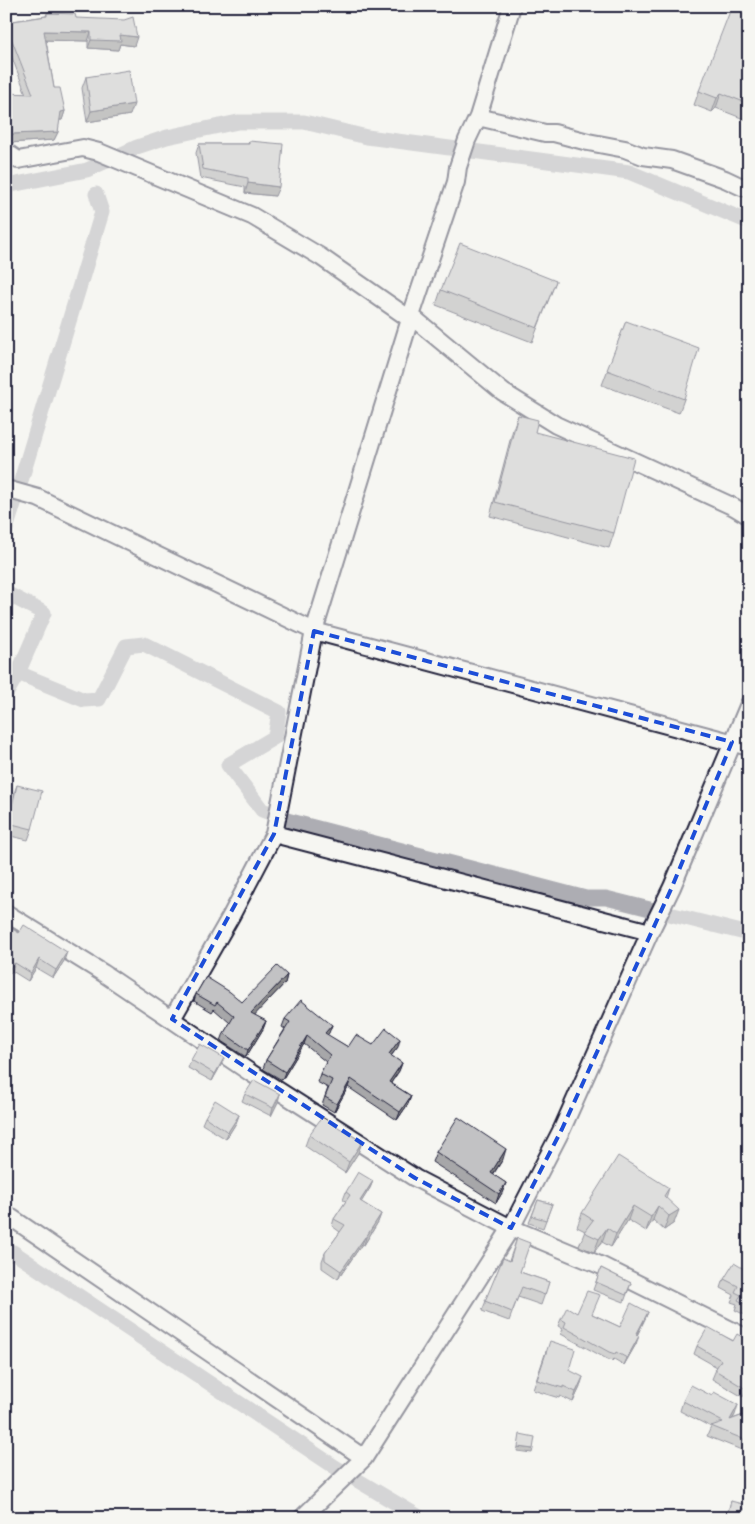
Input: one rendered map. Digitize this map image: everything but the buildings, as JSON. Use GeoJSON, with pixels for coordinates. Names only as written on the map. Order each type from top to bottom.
{"type":"FeatureCollection","features":[{"type":"Feature","properties":{"kind":"street"},"geometry":{"type":"LineString","coordinates":[[172,1020],[231,916],[274,834],[314,631],[411,318],[456,182],[458,167],[467,140],[478,117],[512,6]]}},
{"type":"Feature","properties":{"kind":"street"},"geometry":{"type":"LineString","coordinates":[[478,117],[625,149],[643,156],[672,160],[749,188]]}},
{"type":"Feature","properties":{"kind":"street"},"geometry":{"type":"LineString","coordinates":[[6,152],[18,160],[83,148],[99,152],[252,216],[320,257],[411,318],[503,392],[556,425],[734,506],[749,516]]}},
{"type":"Feature","properties":{"kind":"street"},"geometry":{"type":"LineString","coordinates":[[6,489],[38,498],[314,631],[749,747]]}},
{"type":"Feature","properties":{"kind":"street"},"geometry":{"type":"LineString","coordinates":[[302,1518],[361,1461],[511,1228],[562,1129],[672,888],[749,704]]}},
{"type":"Feature","properties":{"kind":"street"},"geometry":{"type":"LineString","coordinates":[[274,834],[653,927]]}},
{"type":"Feature","properties":{"kind":"street"},"geometry":{"type":"LineString","coordinates":[[6,913],[415,1178],[511,1228],[602,1266],[749,1339]]}},
{"type":"Feature","properties":{"kind":"street"},"geometry":{"type":"LineString","coordinates":[[6,1214],[361,1461]]}},
{"type":"Feature","properties":{"kind":"highlighted area"},"geometry":{"type":"Polygon","coordinates":[[[314,631],[732,742],[672,887],[562,1129],[511,1228],[415,1178],[172,1019],[274,834],[314,631]]]}},
{"type":"Feature","properties":{"kind":"waterway"},"geometry":{"type":"LineString","coordinates":[[6,186],[87,170],[137,147],[167,137],[238,122],[304,122],[367,137],[629,172],[749,222]]}},
{"type":"Feature","properties":{"kind":"waterway"},"geometry":{"type":"LineString","coordinates":[[20,484],[102,212],[96,194]]}},
{"type":"Feature","properties":{"kind":"waterway"},"geometry":{"type":"LineString","coordinates":[[6,529],[15,501]]}},
{"type":"Feature","properties":{"kind":"waterway"},"geometry":{"type":"LineString","coordinates":[[6,593],[44,613],[18,673],[6,694]]}},
{"type":"Feature","properties":{"kind":"waterway"},"geometry":{"type":"LineString","coordinates":[[18,673],[84,700],[99,699],[126,646],[144,644],[279,712],[275,737],[228,765],[262,810],[270,813]]}},
{"type":"Feature","properties":{"kind":"waterway"},"geometry":{"type":"LineString","coordinates":[[287,820],[586,898],[606,898],[749,934]]}},
{"type":"Feature","properties":{"kind":"waterway"},"geometry":{"type":"LineString","coordinates":[[6,1256],[13,1252],[335,1467],[421,1518]]}}]}
